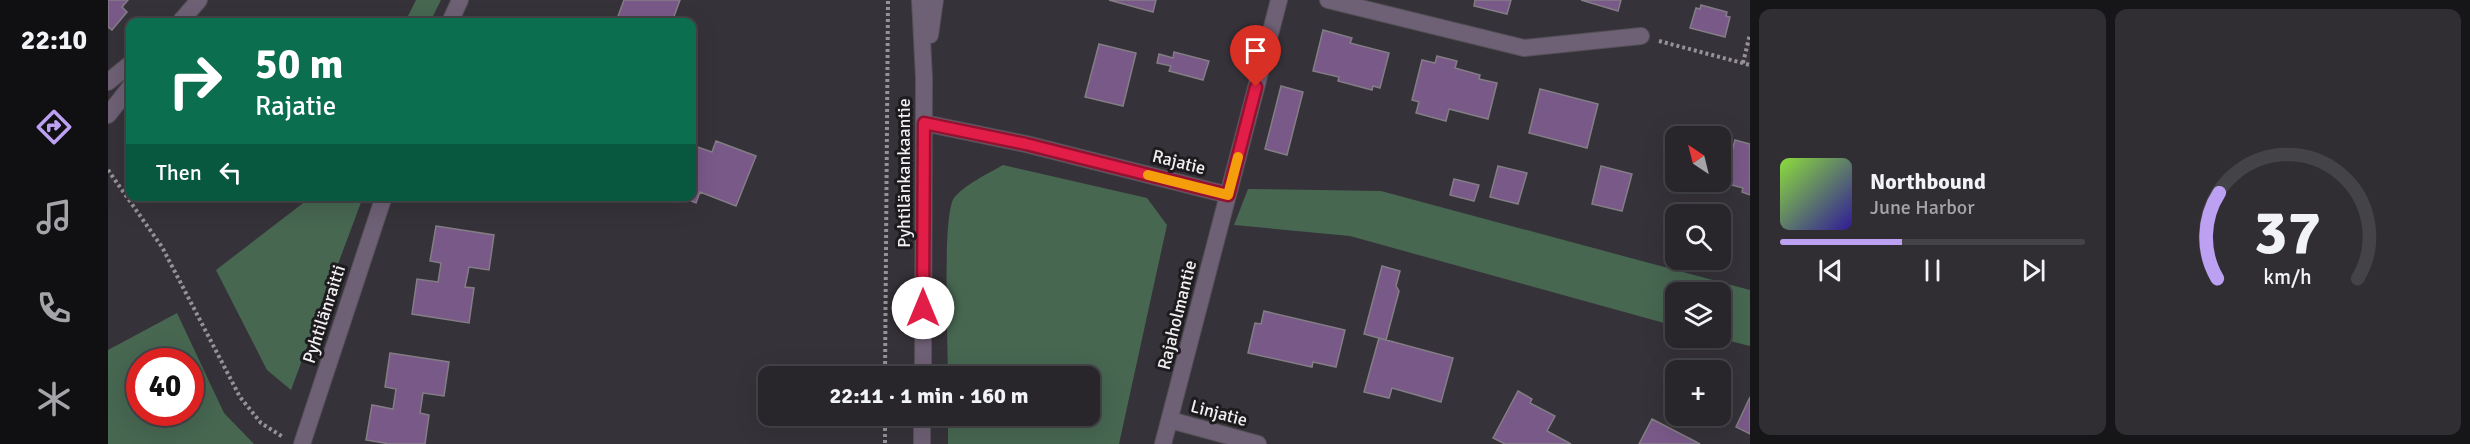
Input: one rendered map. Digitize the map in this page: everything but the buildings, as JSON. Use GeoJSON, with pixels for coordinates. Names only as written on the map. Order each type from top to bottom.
{"type":"FeatureCollection","features":[{"type":"Feature","properties":{"kind":"street"},"geometry":{"type":"LineString","coordinates":[[183,18],[199,0]]}},
{"type":"Feature","properties":{"kind":"street"},"geometry":{"type":"LineString","coordinates":[[452,18],[460,0]]}},
{"type":"Feature","properties":{"kind":"street","name":"Pyhtilänkankaantie"},"geometry":{"type":"LineString","coordinates":[[920,0],[924,78],[922,366]]}},
{"type":"Feature","properties":{"kind":"street","name":"Pyhtilänkankaantie"},"geometry":{"type":"LineString","coordinates":[[924,78],[934,0]]}},
{"type":"Feature","properties":{"kind":"street"},"geometry":{"type":"LineString","coordinates":[[1228,195],[1279,0]]}},
{"type":"Feature","properties":{"kind":"street"},"geometry":{"type":"LineString","coordinates":[[1328,0],[1524,48],[1641,36]]}},
{"type":"Feature","properties":{"kind":"street"},"geometry":{"type":"LineString","coordinates":[[108,82],[126,67]]}},
{"type":"Feature","properties":{"kind":"street"},"geometry":{"type":"LineString","coordinates":[[108,115],[126,92]]}},
{"type":"Feature","properties":{"kind":"street","name":"Rajatie"},"geometry":{"type":"LineString","coordinates":[[924,123],[1026,144],[1228,195]]}},
{"type":"Feature","properties":{"kind":"street","name":"Rajaholmantie"},"geometry":{"type":"LineString","coordinates":[[1163,444],[1228,195]]}},
{"type":"Feature","properties":{"kind":"street","name":"Pyhtilänraitti"},"geometry":{"type":"LineString","coordinates":[[294,441],[382,201]]}},
{"type":"Feature","properties":{"kind":"street","name":"Linjatie"},"geometry":{"type":"LineString","coordinates":[[1170,420],[1258,444]]}},
{"type":"Feature","properties":{"kind":"street"},"geometry":{"type":"LineString","coordinates":[[922,426],[922,444]]}},
{"type":"Feature","properties":{"kind":"path"},"geometry":{"type":"LineString","coordinates":[[885,366],[888,0]]}},
{"type":"Feature","properties":{"kind":"path"},"geometry":{"type":"LineString","coordinates":[[1743,63],[1750,34]]}},
{"type":"Feature","properties":{"kind":"path"},"geometry":{"type":"LineString","coordinates":[[1641,36],[1750,65]]}},
{"type":"Feature","properties":{"kind":"path"},"geometry":{"type":"LineString","coordinates":[[108,170],[126,196]]}},
{"type":"Feature","properties":{"kind":"path"},"geometry":{"type":"LineString","coordinates":[[130,201],[162,247],[240,397],[261,423],[294,441]]}},
{"type":"Feature","properties":{"kind":"path"},"geometry":{"type":"LineString","coordinates":[[885,426],[885,444]]}},
{"type":"Feature","properties":{"kind":"green space"},"geometry":{"type":"Polygon","coordinates":[[[416,0],[441,0],[432,18],[407,18],[416,0]]]}},
{"type":"Feature","properties":{"kind":"green space"},"geometry":{"type":"Polygon","coordinates":[[[1003,165],[1147,198],[1167,225],[1119,444],[948,444],[948,426],[1100,426],[1100,366],[948,366],[947,254],[950,209],[954,198],[977,180],[1003,165]]]}},
{"type":"Feature","properties":{"kind":"green space"},"geometry":{"type":"Polygon","coordinates":[[[1248,189],[1381,191],[1665,267],[1665,270],[1675,270],[1720,282],[1665,282],[1665,323],[1350,236],[1234,225],[1248,189]]]}},
{"type":"Feature","properties":{"kind":"green space"},"geometry":{"type":"Polygon","coordinates":[[[306,201],[362,201],[291,390],[267,370],[216,270],[306,201]]]}},
{"type":"Feature","properties":{"kind":"green space"},"geometry":{"type":"Polygon","coordinates":[[[1731,285],[1750,290],[1750,346],[1731,341],[1731,285]]]}},
{"type":"Feature","properties":{"kind":"green space"},"geometry":{"type":"Polygon","coordinates":[[[177,313],[193,348],[126,348],[126,426],[204,426],[204,370],[224,413],[254,444],[108,444],[108,350],[177,313]]]}},
{"type":"Feature","properties":{"kind":"slow traffic"},"geometry":{"type":"LineString","coordinates":[[1148,175],[1228,195],[1238,157]]}},
{"type":"Feature","properties":{"kind":"route"},"geometry":{"type":"LineString","coordinates":[[923,308],[924,123],[1026,144],[1228,195],[1256,87]]}}]}
